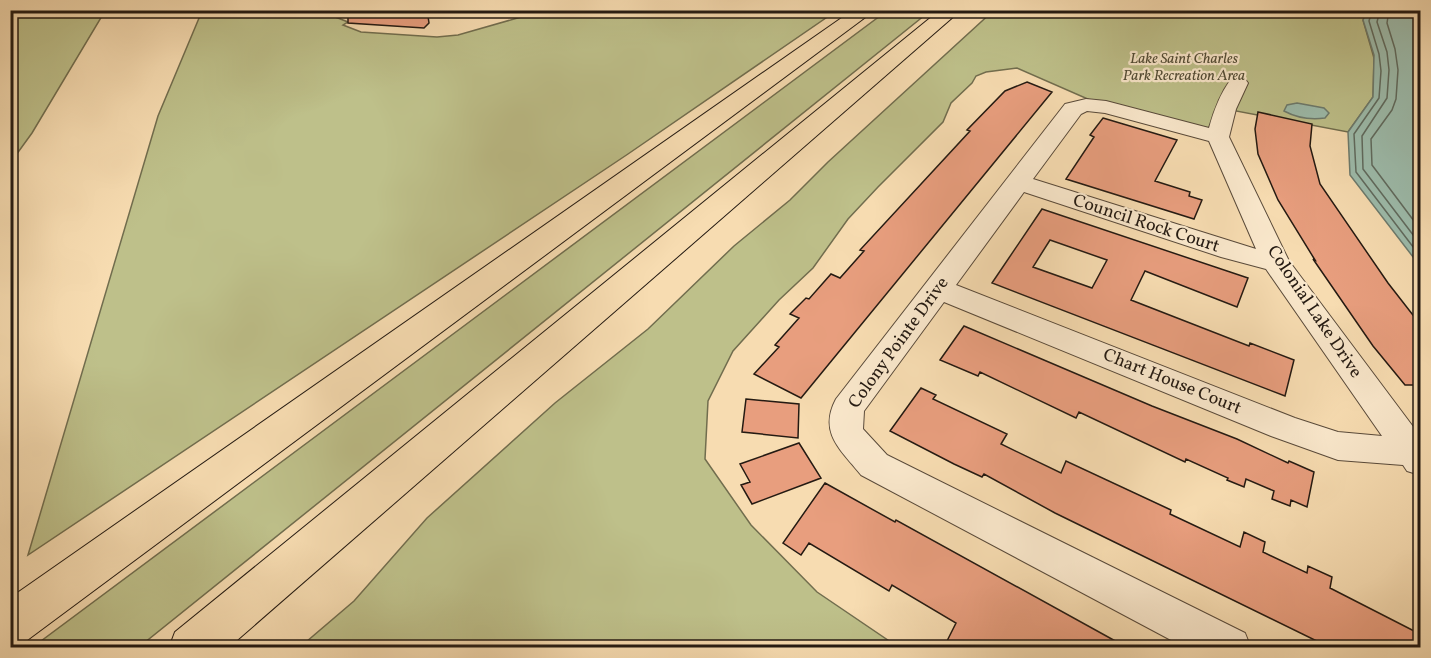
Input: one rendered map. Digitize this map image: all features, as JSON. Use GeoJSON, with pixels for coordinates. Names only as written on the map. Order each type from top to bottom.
{"type":"FeatureCollection","features":[{"type":"Feature","properties":{"kind":"highway"},"geometry":{"type":"LineString","coordinates":[[10,625],[866,10]]}},
{"type":"Feature","properties":{"kind":"highway"},"geometry":{"type":"LineString","coordinates":[[192,648],[952,10]]}},
{"type":"Feature","properties":{"kind":"street"},"geometry":{"type":"LineString","coordinates":[[1218,136],[1225,109],[1238,83]]}},
{"type":"Feature","properties":{"kind":"street","name":"Colony Pointe Drive"},"geometry":{"type":"LineString","coordinates":[[1218,136],[1106,107],[1086,105],[1073,109],[848,408],[846,433],[874,465],[1230,648]]}},
{"type":"Feature","properties":{"kind":"street","name":"Colonial Lake Drive"},"geometry":{"type":"LineString","coordinates":[[1218,136],[1276,263],[1416,458]]}},
{"type":"Feature","properties":{"kind":"street","name":"Council Rock Court"},"geometry":{"type":"LineString","coordinates":[[1018,182],[1231,251],[1276,263]]}},
{"type":"Feature","properties":{"kind":"street","name":"Chart House Court"},"geometry":{"type":"LineString","coordinates":[[939,289],[1316,439],[1338,446],[1416,458]]}},
{"type":"Feature","properties":{"kind":"green space"},"geometry":{"type":"Polygon","coordinates":[[[11,10],[105,11],[32,133],[11,162],[11,10]]]}},
{"type":"Feature","properties":{"kind":"green space"},"geometry":{"type":"Polygon","coordinates":[[[888,10],[930,11],[139,647],[33,647],[888,10]]]}},
{"type":"Feature","properties":{"kind":"green space"},"geometry":{"type":"Polygon","coordinates":[[[202,11],[320,11],[348,22],[343,25],[361,32],[437,37],[458,35],[535,11],[836,11],[628,154],[28,555],[158,116],[202,11]]]}},
{"type":"Feature","properties":{"kind":"green space","name":"Lake Saint Charles Park Recreation Area"},"geometry":{"type":"Polygon","coordinates":[[[993,11],[1368,11],[1363,20],[1374,58],[1373,97],[1348,132],[1226,109],[1218,137],[1106,107],[1017,68],[986,72],[976,76],[972,83],[951,103],[943,122],[848,219],[813,268],[779,300],[733,351],[708,401],[705,459],[751,525],[817,592],[898,647],[299,648],[354,601],[427,518],[555,403],[648,329],[734,246],[790,200],[828,162],[993,11]]]}},
{"type":"Feature","properties":{"kind":"water"},"geometry":{"type":"Polygon","coordinates":[[[1367,11],[1420,11],[1420,266],[1350,175],[1348,132],[1373,97],[1374,55],[1363,20],[1367,11]]]}},
{"type":"Feature","properties":{"kind":"water"},"geometry":{"type":"Polygon","coordinates":[[[1297,103],[1324,108],[1329,113],[1325,118],[1309,119],[1284,111],[1287,105],[1297,103]]]}},
{"type":"Feature","properties":{"kind":"building"},"geometry":{"type":"Polygon","coordinates":[[[348,10],[427,10],[429,23],[424,28],[348,23],[348,10]]]}},
{"type":"Feature","properties":{"kind":"building"},"geometry":{"type":"Polygon","coordinates":[[[1027,82],[1052,92],[801,398],[754,374],[779,347],[775,345],[799,318],[790,314],[806,298],[809,299],[831,274],[840,278],[864,251],[860,250],[970,131],[967,130],[1005,91],[1027,82]]]}},
{"type":"Feature","properties":{"kind":"building"},"geometry":{"type":"Polygon","coordinates":[[[1258,112],[1312,124],[1310,146],[1320,184],[1388,283],[1416,319],[1420,319],[1420,385],[1405,385],[1373,346],[1313,259],[1315,260],[1278,200],[1258,154],[1255,129],[1258,112]]]}},
{"type":"Feature","properties":{"kind":"building"},"geometry":{"type":"Polygon","coordinates":[[[1103,118],[1177,140],[1155,181],[1190,192],[1189,196],[1202,200],[1194,219],[1066,179],[1094,137],[1090,135],[1103,118]]]}},
{"type":"Feature","properties":{"kind":"building"},"geometry":{"type":"Polygon","coordinates":[[[1042,209],[1248,278],[1237,307],[1145,271],[1131,300],[1249,346],[1250,343],[1294,360],[1285,396],[992,283],[1042,209]],[[1050,240],[1033,267],[1092,288],[1107,260],[1050,240]]]}},
{"type":"Feature","properties":{"kind":"building"},"geometry":{"type":"Polygon","coordinates":[[[964,326],[1314,472],[1307,507],[1291,500],[1290,506],[1272,499],[1274,491],[1246,479],[1244,487],[1079,412],[1076,418],[980,372],[978,376],[940,360],[964,326]]]}},
{"type":"Feature","properties":{"kind":"building"},"geometry":{"type":"Polygon","coordinates":[[[921,388],[936,395],[933,399],[1007,434],[1001,444],[1061,473],[1066,461],[1171,510],[1170,514],[1240,547],[1244,532],[1265,542],[1263,552],[1307,573],[1308,566],[1332,577],[1330,588],[1420,634],[1420,648],[1331,648],[1055,513],[984,474],[982,477],[890,431],[921,388]]]}},
{"type":"Feature","properties":{"kind":"building"},"geometry":{"type":"Polygon","coordinates":[[[746,399],[799,404],[798,438],[742,432],[746,399]]]}},
{"type":"Feature","properties":{"kind":"building"},"geometry":{"type":"Polygon","coordinates":[[[799,443],[821,478],[752,504],[741,485],[750,482],[740,464],[799,443]]]}},
{"type":"Feature","properties":{"kind":"building"},"geometry":{"type":"Polygon","coordinates":[[[825,483],[1128,648],[957,648],[947,641],[956,623],[892,585],[889,591],[809,543],[801,555],[783,543],[825,483]]]}}]}
